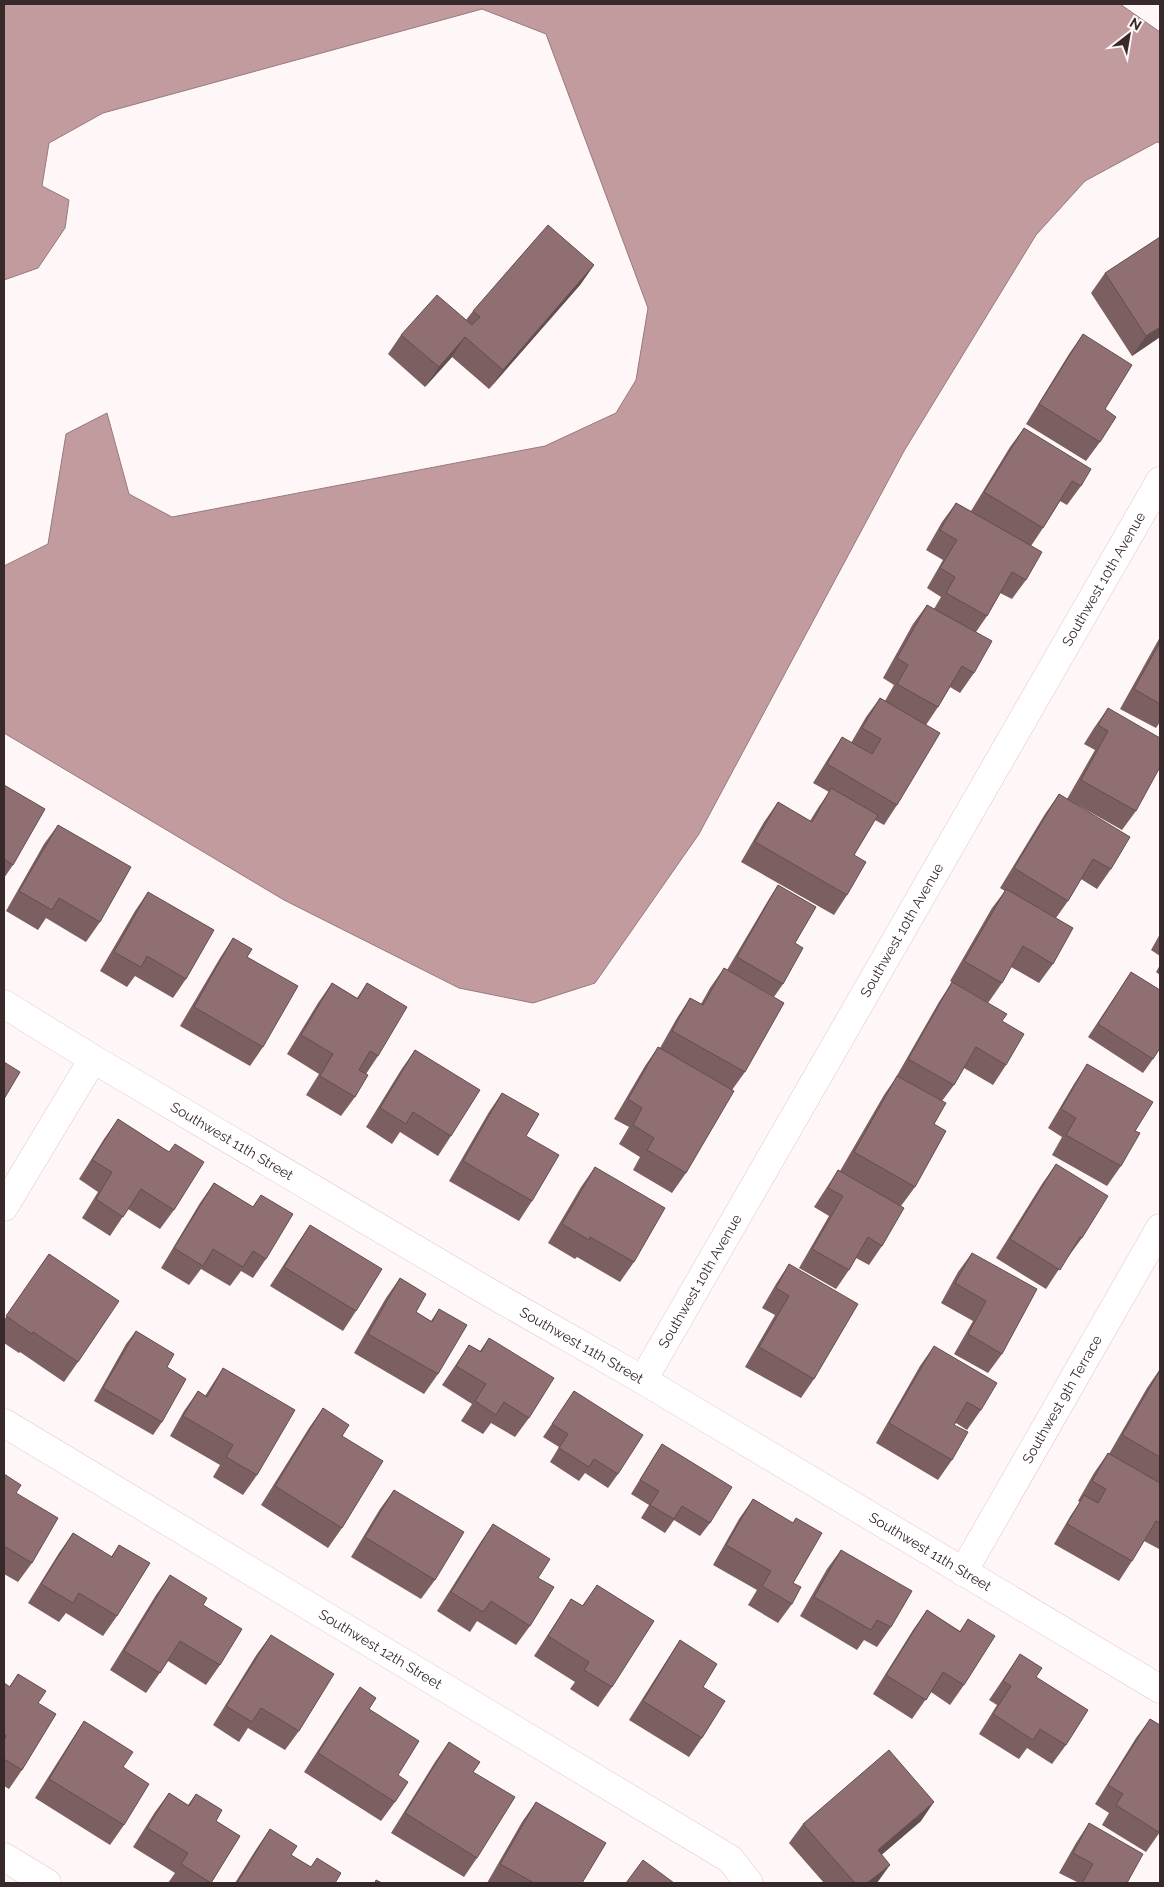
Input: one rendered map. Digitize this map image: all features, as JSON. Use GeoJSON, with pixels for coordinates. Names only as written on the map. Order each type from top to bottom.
{"type":"FeatureCollection","features":[{"type":"Feature","properties":{"kind":"street","name":"Southwest 10th Avenue"},"geometry":{"type":"LineString","coordinates":[[643,1380],[1160,480]]}},
{"type":"Feature","properties":{"kind":"street","name":"Southwest 11th Street"},"geometry":{"type":"LineString","coordinates":[[4,1004],[93,1059],[490,1293],[643,1380],[1160,1688]]}},
{"type":"Feature","properties":{"kind":"street"},"geometry":{"type":"LineString","coordinates":[[4,1207],[93,1059]]}},
{"type":"Feature","properties":{"kind":"street","name":"Southwest 9th Terrace"},"geometry":{"type":"LineString","coordinates":[[963,1572],[1160,1228]]}},
{"type":"Feature","properties":{"kind":"street","name":"Southwest 12th Street"},"geometry":{"type":"LineString","coordinates":[[4,1423],[730,1859],[749,1883]]}},
{"type":"Feature","properties":{"kind":"street"},"geometry":{"type":"LineString","coordinates":[[4,1858],[47,1883]]}},
{"type":"Feature","properties":{"kind":"shaded area"},"geometry":{"type":"Polygon","coordinates":[[[4,4],[1120,4],[1160,32],[1160,143],[1157,142],[1085,181],[1036,235],[904,451],[699,834],[595,983],[533,1003],[459,988],[284,900],[4,733],[4,566],[48,544],[66,434],[107,413],[129,494],[172,517],[545,446],[616,413],[636,380],[648,308],[546,34],[482,9],[103,113],[49,143],[42,186],[69,200],[65,228],[38,268],[4,280],[4,4]]]}},
{"type":"Feature","properties":{"kind":"building"},"geometry":{"type":"Polygon","coordinates":[[[548,225],[594,265],[503,370],[465,337],[439,367],[401,335],[437,295],[472,325],[480,317],[473,311],[548,225]]]}},
{"type":"Feature","properties":{"kind":"building"},"geometry":{"type":"Polygon","coordinates":[[[1160,237],[1160,327],[1146,336],[1105,273],[1160,237]]]}},
{"type":"Feature","properties":{"kind":"building"},"geometry":{"type":"Polygon","coordinates":[[[1083,334],[1132,365],[1105,409],[1116,417],[1100,442],[1039,404],[1083,334]]]}},
{"type":"Feature","properties":{"kind":"building"},"geometry":{"type":"Polygon","coordinates":[[[1024,428],[1091,469],[1081,486],[1072,481],[1043,528],[984,492],[1024,428]]]}},
{"type":"Feature","properties":{"kind":"building"},"geometry":{"type":"Polygon","coordinates":[[[956,503],[1042,552],[1026,580],[1012,572],[987,616],[946,593],[955,577],[940,568],[957,540],[940,530],[956,503]]]}},
{"type":"Feature","properties":{"kind":"building"},"geometry":{"type":"Polygon","coordinates":[[[927,605],[992,641],[974,673],[962,666],[938,707],[897,684],[908,665],[897,658],[927,605]]]}},
{"type":"Feature","properties":{"kind":"building"},"geometry":{"type":"Polygon","coordinates":[[[1160,642],[1160,704],[1134,689],[1160,642]]]}},
{"type":"Feature","properties":{"kind":"building"},"geometry":{"type":"Polygon","coordinates":[[[880,698],[940,733],[897,805],[827,764],[842,737],[872,754],[881,739],[862,728],[880,698]]]}},
{"type":"Feature","properties":{"kind":"building"},"geometry":{"type":"Polygon","coordinates":[[[1108,708],[1160,738],[1160,767],[1136,811],[1081,780],[1108,731],[1098,725],[1108,708]]]}},
{"type":"Feature","properties":{"kind":"building"},"geometry":{"type":"Polygon","coordinates":[[[4,785],[45,809],[13,865],[4,859],[4,785]]]}},
{"type":"Feature","properties":{"kind":"building"},"geometry":{"type":"Polygon","coordinates":[[[831,788],[878,815],[854,855],[866,862],[847,895],[755,842],[778,802],[812,822],[831,788]]]}},
{"type":"Feature","properties":{"kind":"building"},"geometry":{"type":"Polygon","coordinates":[[[1059,794],[1130,837],[1111,869],[1093,859],[1068,901],[1014,868],[1059,794]]]}},
{"type":"Feature","properties":{"kind":"building"},"geometry":{"type":"Polygon","coordinates":[[[58,825],[131,867],[100,922],[59,898],[52,910],[19,891],[58,825]]]}},
{"type":"Feature","properties":{"kind":"building"},"geometry":{"type":"Polygon","coordinates":[[[778,885],[816,907],[795,943],[803,948],[783,984],[737,957],[778,885]]]}},
{"type":"Feature","properties":{"kind":"building"},"geometry":{"type":"Polygon","coordinates":[[[1006,889],[1073,928],[1053,964],[1023,946],[1002,983],[964,961],[1006,889]]]}},
{"type":"Feature","properties":{"kind":"building"},"geometry":{"type":"Polygon","coordinates":[[[148,892],[214,930],[186,979],[147,956],[141,967],[114,952],[148,892]]]}},
{"type":"Feature","properties":{"kind":"building"},"geometry":{"type":"Polygon","coordinates":[[[233,938],[252,949],[247,957],[298,986],[263,1047],[194,1007],[233,938]]]}},
{"type":"Feature","properties":{"kind":"building"},"geometry":{"type":"Polygon","coordinates":[[[724,968],[784,1003],[745,1072],[672,1031],[690,998],[703,1005],[724,968]]]}},
{"type":"Feature","properties":{"kind":"building"},"geometry":{"type":"Polygon","coordinates":[[[1131,972],[1160,990],[1160,1048],[1153,1059],[1098,1024],[1131,972]]]}},
{"type":"Feature","properties":{"kind":"building"},"geometry":{"type":"Polygon","coordinates":[[[952,982],[1007,1014],[1002,1021],[1024,1034],[1006,1065],[976,1047],[954,1085],[908,1059],[952,982]]]}},
{"type":"Feature","properties":{"kind":"building"},"geometry":{"type":"Polygon","coordinates":[[[332,983],[358,999],[367,983],[407,1007],[378,1056],[370,1051],[359,1070],[368,1075],[355,1097],[320,1076],[333,1054],[301,1035],[332,983]]]}},
{"type":"Feature","properties":{"kind":"building"},"geometry":{"type":"Polygon","coordinates":[[[658,1047],[734,1091],[686,1173],[647,1150],[654,1138],[633,1125],[642,1108],[628,1099],[658,1047]]]}},
{"type":"Feature","properties":{"kind":"building"},"geometry":{"type":"Polygon","coordinates":[[[415,1050],[480,1090],[451,1136],[413,1112],[406,1124],[380,1108],[415,1050]]]}},
{"type":"Feature","properties":{"kind":"building"},"geometry":{"type":"Polygon","coordinates":[[[4,1062],[20,1072],[4,1099],[4,1062]]]}},
{"type":"Feature","properties":{"kind":"building"},"geometry":{"type":"Polygon","coordinates":[[[1087,1064],[1153,1102],[1135,1131],[1140,1133],[1121,1166],[1066,1135],[1076,1118],[1061,1109],[1087,1064]]]}},
{"type":"Feature","properties":{"kind":"building"},"geometry":{"type":"Polygon","coordinates":[[[897,1076],[946,1103],[934,1124],[946,1131],[915,1187],[854,1152],[897,1076]]]}},
{"type":"Feature","properties":{"kind":"building"},"geometry":{"type":"Polygon","coordinates":[[[502,1093],[539,1114],[526,1136],[559,1155],[532,1201],[463,1161],[502,1093]]]}},
{"type":"Feature","properties":{"kind":"building"},"geometry":{"type":"Polygon","coordinates":[[[118,1119],[169,1152],[175,1144],[204,1162],[174,1210],[141,1189],[123,1217],[96,1199],[112,1172],[92,1160],[118,1119]]]}},
{"type":"Feature","properties":{"kind":"building"},"geometry":{"type":"Polygon","coordinates":[[[1056,1164],[1108,1196],[1060,1270],[1010,1239],[1056,1164]]]}},
{"type":"Feature","properties":{"kind":"building"},"geometry":{"type":"Polygon","coordinates":[[[595,1167],[665,1208],[634,1262],[590,1237],[589,1240],[562,1224],[595,1167]]]}},
{"type":"Feature","properties":{"kind":"building"},"geometry":{"type":"Polygon","coordinates":[[[838,1170],[904,1208],[882,1246],[868,1237],[849,1270],[812,1249],[843,1196],[828,1188],[838,1170]]]}},
{"type":"Feature","properties":{"kind":"building"},"geometry":{"type":"Polygon","coordinates":[[[214,1183],[253,1207],[261,1195],[293,1214],[266,1259],[253,1251],[243,1267],[213,1249],[203,1266],[174,1248],[214,1183]]]}},
{"type":"Feature","properties":{"kind":"building"},"geometry":{"type":"Polygon","coordinates":[[[310,1225],[382,1269],[356,1311],[284,1267],[310,1225]]]}},
{"type":"Feature","properties":{"kind":"building"},"geometry":{"type":"Polygon","coordinates":[[[972,1253],[1037,1289],[1002,1354],[968,1334],[986,1301],[955,1283],[972,1253]]]}},
{"type":"Feature","properties":{"kind":"building"},"geometry":{"type":"Polygon","coordinates":[[[49,1254],[119,1301],[78,1362],[6,1316],[49,1254]]]}},
{"type":"Feature","properties":{"kind":"building"},"geometry":{"type":"Polygon","coordinates":[[[789,1264],[858,1304],[814,1379],[759,1347],[789,1296],[776,1288],[789,1264]]]}},
{"type":"Feature","properties":{"kind":"building"},"geometry":{"type":"Polygon","coordinates":[[[400,1278],[426,1294],[416,1312],[432,1322],[439,1309],[467,1325],[438,1374],[368,1334],[400,1278]]]}},
{"type":"Feature","properties":{"kind":"building"},"geometry":{"type":"Polygon","coordinates":[[[136,1331],[174,1354],[167,1367],[186,1379],[162,1422],[103,1388],[136,1331]]]}},
{"type":"Feature","properties":{"kind":"building"},"geometry":{"type":"Polygon","coordinates":[[[489,1338],[554,1378],[529,1418],[504,1402],[496,1415],[475,1401],[486,1384],[456,1366],[469,1345],[481,1352],[489,1338]]]}},
{"type":"Feature","properties":{"kind":"building"},"geometry":{"type":"Polygon","coordinates":[[[934,1346],[997,1383],[981,1410],[967,1402],[954,1425],[968,1432],[952,1460],[889,1423],[934,1346]]]}},
{"type":"Feature","properties":{"kind":"building"},"geometry":{"type":"Polygon","coordinates":[[[223,1368],[295,1410],[257,1475],[226,1457],[233,1445],[183,1416],[198,1391],[207,1397],[223,1368]]]}},
{"type":"Feature","properties":{"kind":"building"},"geometry":{"type":"Polygon","coordinates":[[[1160,1370],[1160,1457],[1122,1435],[1160,1370]]]}},
{"type":"Feature","properties":{"kind":"building"},"geometry":{"type":"Polygon","coordinates":[[[574,1391],[643,1435],[618,1474],[594,1459],[589,1467],[559,1448],[568,1434],[552,1424],[574,1391]]]}},
{"type":"Feature","properties":{"kind":"building"},"geometry":{"type":"Polygon","coordinates":[[[323,1408],[349,1425],[342,1436],[383,1461],[342,1528],[275,1486],[323,1408]]]}},
{"type":"Feature","properties":{"kind":"building"},"geometry":{"type":"Polygon","coordinates":[[[662,1444],[732,1487],[710,1523],[682,1506],[674,1519],[650,1505],[659,1491],[640,1480],[662,1444]]]}},
{"type":"Feature","properties":{"kind":"building"},"geometry":{"type":"Polygon","coordinates":[[[1108,1453],[1160,1483],[1160,1523],[1156,1521],[1132,1561],[1067,1524],[1084,1495],[1098,1503],[1106,1489],[1092,1481],[1108,1453]]]}},
{"type":"Feature","properties":{"kind":"building"},"geometry":{"type":"Polygon","coordinates":[[[4,1474],[21,1485],[16,1493],[58,1518],[32,1563],[4,1546],[4,1474]]]}},
{"type":"Feature","properties":{"kind":"building"},"geometry":{"type":"Polygon","coordinates":[[[394,1490],[464,1532],[435,1580],[365,1537],[394,1490]]]}},
{"type":"Feature","properties":{"kind":"building"},"geometry":{"type":"Polygon","coordinates":[[[753,1499],[793,1523],[796,1518],[822,1533],[793,1583],[801,1587],[792,1604],[762,1586],[771,1571],[726,1545],[753,1499]]]}},
{"type":"Feature","properties":{"kind":"building"},"geometry":{"type":"Polygon","coordinates":[[[493,1524],[550,1559],[538,1578],[554,1587],[530,1626],[491,1601],[483,1612],[451,1592],[493,1524]]]}},
{"type":"Feature","properties":{"kind":"building"},"geometry":{"type":"Polygon","coordinates":[[[73,1533],[112,1557],[119,1545],[150,1563],[117,1616],[79,1593],[73,1603],[41,1584],[73,1533]]]}},
{"type":"Feature","properties":{"kind":"building"},"geometry":{"type":"Polygon","coordinates":[[[841,1550],[912,1591],[891,1627],[877,1620],[871,1630],[814,1597],[841,1550]]]}},
{"type":"Feature","properties":{"kind":"building"},"geometry":{"type":"Polygon","coordinates":[[[170,1575],[207,1598],[203,1605],[242,1629],[220,1665],[180,1641],[160,1673],[124,1651],[170,1575]]]}},
{"type":"Feature","properties":{"kind":"building"},"geometry":{"type":"Polygon","coordinates":[[[597,1585],[654,1621],[612,1687],[584,1670],[589,1662],[548,1636],[571,1599],[583,1606],[597,1585]]]}},
{"type":"Feature","properties":{"kind":"building"},"geometry":{"type":"Polygon","coordinates":[[[927,1610],[960,1632],[968,1619],[995,1636],[964,1685],[943,1672],[926,1700],[886,1675],[927,1610]]]}},
{"type":"Feature","properties":{"kind":"building"},"geometry":{"type":"Polygon","coordinates":[[[271,1635],[334,1674],[299,1731],[261,1708],[252,1722],[226,1706],[271,1635]]]}},
{"type":"Feature","properties":{"kind":"building"},"geometry":{"type":"Polygon","coordinates":[[[680,1640],[717,1664],[703,1687],[725,1701],[702,1738],[643,1701],[680,1640]]]}},
{"type":"Feature","properties":{"kind":"building"},"geometry":{"type":"Polygon","coordinates":[[[1020,1654],[1042,1668],[1036,1677],[1088,1710],[1066,1745],[1040,1729],[1033,1740],[993,1714],[1011,1686],[1003,1681],[1020,1654]]]}},
{"type":"Feature","properties":{"kind":"building"},"geometry":{"type":"Polygon","coordinates":[[[18,1674],[46,1691],[38,1703],[56,1714],[22,1770],[4,1759],[4,1740],[6,1736],[4,1734],[4,1683],[10,1687],[18,1674]]]}},
{"type":"Feature","properties":{"kind":"building"},"geometry":{"type":"Polygon","coordinates":[[[360,1687],[376,1698],[369,1709],[419,1741],[398,1775],[408,1782],[395,1802],[318,1753],[360,1687]]]}},
{"type":"Feature","properties":{"kind":"building"},"geometry":{"type":"Polygon","coordinates":[[[1150,1719],[1160,1725],[1160,1833],[1116,1805],[1123,1794],[1108,1785],[1150,1719]]]}},
{"type":"Feature","properties":{"kind":"building"},"geometry":{"type":"Polygon","coordinates":[[[84,1721],[133,1752],[123,1767],[149,1784],[124,1825],[49,1779],[84,1721]]]}},
{"type":"Feature","properties":{"kind":"building"},"geometry":{"type":"Polygon","coordinates":[[[449,1742],[480,1762],[473,1772],[515,1797],[477,1858],[405,1813],[449,1742]]]}},
{"type":"Feature","properties":{"kind":"building"},"geometry":{"type":"Polygon","coordinates":[[[889,1750],[934,1802],[878,1850],[890,1865],[867,1883],[855,1883],[803,1824],[889,1750]]]}},
{"type":"Feature","properties":{"kind":"building"},"geometry":{"type":"Polygon","coordinates":[[[169,1793],[189,1806],[196,1794],[222,1810],[216,1821],[240,1836],[211,1883],[181,1864],[188,1853],[147,1828],[169,1793]]]}},
{"type":"Feature","properties":{"kind":"building"},"geometry":{"type":"Polygon","coordinates":[[[536,1802],[606,1843],[582,1883],[534,1883],[500,1864],[536,1802]]]}},
{"type":"Feature","properties":{"kind":"building"},"geometry":{"type":"Polygon","coordinates":[[[1089,1823],[1143,1854],[1127,1883],[1082,1883],[1093,1864],[1073,1853],[1089,1823]]]}},
{"type":"Feature","properties":{"kind":"building"},"geometry":{"type":"Polygon","coordinates":[[[270,1829],[297,1846],[291,1855],[311,1867],[317,1858],[341,1873],[335,1883],[237,1883],[270,1829]]]}},
{"type":"Feature","properties":{"kind":"building"},"geometry":{"type":"Polygon","coordinates":[[[643,1860],[674,1883],[626,1883],[643,1860]]]}}]}
